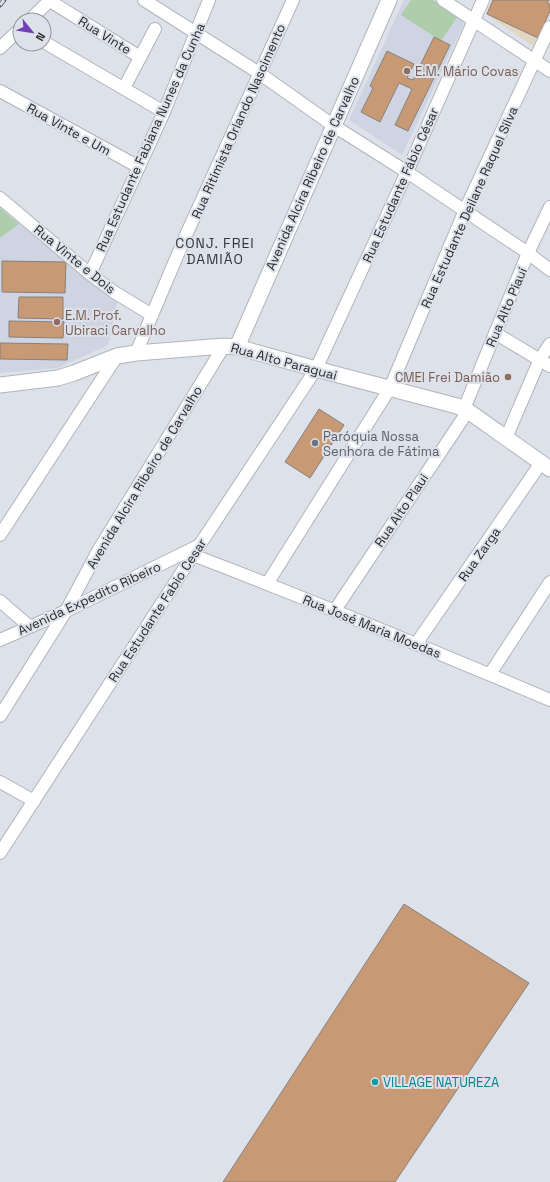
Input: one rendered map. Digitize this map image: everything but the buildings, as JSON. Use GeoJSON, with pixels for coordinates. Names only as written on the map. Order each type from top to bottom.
{"type":"FeatureCollection","features":[{"type":"Feature","properties":{"kind":"street"},"geometry":{"type":"LineString","coordinates":[[38,12],[50,0]]}},
{"type":"Feature","properties":{"kind":"street","name":"Rua Vinte"},"geometry":{"type":"LineString","coordinates":[[50,0],[140,57]]}},
{"type":"Feature","properties":{"kind":"street"},"geometry":{"type":"LineString","coordinates":[[144,0],[259,72],[334,126],[528,252],[550,270]]}},
{"type":"Feature","properties":{"kind":"street","name":"Rua Estudante Fabiana Nunes da Cunha"},"geometry":{"type":"LineString","coordinates":[[90,274],[164,112],[209,0]]}},
{"type":"Feature","properties":{"kind":"street","name":"Rua Ritimista Orlando Nascimento"},"geometry":{"type":"LineString","coordinates":[[136,353],[259,72],[293,0]]}},
{"type":"Feature","properties":{"kind":"street","name":"Avenida Alcira Ribeiro de Carvalho"},"geometry":{"type":"LineString","coordinates":[[0,716],[66,611],[98,551],[231,346],[277,254],[388,0]]}},
{"type":"Feature","properties":{"kind":"street"},"geometry":{"type":"LineString","coordinates":[[443,0],[550,71]]}},
{"type":"Feature","properties":{"kind":"street","name":"Rua Estudante Fábio César"},"geometry":{"type":"LineString","coordinates":[[316,369],[407,172],[483,0]]}},
{"type":"Feature","properties":{"kind":"street","name":"Rua Estudante Deilane Raquel Silva"},"geometry":{"type":"LineString","coordinates":[[267,584],[390,388],[465,210],[550,27]]}},
{"type":"Feature","properties":{"kind":"street"},"geometry":{"type":"LineString","coordinates":[[124,88],[155,29]]}},
{"type":"Feature","properties":{"kind":"street"},"geometry":{"type":"LineString","coordinates":[[0,48],[12,37]]}},
{"type":"Feature","properties":{"kind":"street"},"geometry":{"type":"LineString","coordinates":[[52,47],[164,112]]}},
{"type":"Feature","properties":{"kind":"street","name":"Rua Vinte e Um"},"geometry":{"type":"LineString","coordinates":[[0,91],[138,167]]}},
{"type":"Feature","properties":{"kind":"street","name":"Rua Vinte e Dois"},"geometry":{"type":"LineString","coordinates":[[0,198],[90,274],[114,292],[152,315]]}},
{"type":"Feature","properties":{"kind":"street","name":"Rua Alto Piauí"},"geometry":{"type":"LineString","coordinates":[[466,410],[528,252],[550,207]]}},
{"type":"Feature","properties":{"kind":"street"},"geometry":{"type":"LineString","coordinates":[[495,333],[550,366]]}},
{"type":"Feature","properties":{"kind":"street"},"geometry":{"type":"LineString","coordinates":[[506,438],[540,359],[550,344]]}},
{"type":"Feature","properties":{"kind":"street","name":"Rua Alto Paraguai"},"geometry":{"type":"LineString","coordinates":[[0,385],[58,378],[74,374],[117,356],[136,353],[231,346],[457,406],[466,410],[546,466]]}},
{"type":"Feature","properties":{"kind":"street"},"geometry":{"type":"LineString","coordinates":[[0,535],[4,520],[117,356]]}},
{"type":"Feature","properties":{"kind":"street","name":"Rua Estudante Fabio Cesar"},"geometry":{"type":"LineString","coordinates":[[0,853],[192,555],[316,369]]}},
{"type":"Feature","properties":{"kind":"street","name":"Rua Alto Piaui"},"geometry":{"type":"LineString","coordinates":[[334,610],[466,410]]}},
{"type":"Feature","properties":{"kind":"street","name":"Rua Zarga"},"geometry":{"type":"LineString","coordinates":[[416,644],[546,466]]}},
{"type":"Feature","properties":{"kind":"street","name":"Avenida Expedito Ribeiro"},"geometry":{"type":"LineString","coordinates":[[0,640],[66,611],[199,545]]}},
{"type":"Feature","properties":{"kind":"street","name":"Rua José Maria Moedas"},"geometry":{"type":"LineString","coordinates":[[192,555],[334,610],[550,700]]}},
{"type":"Feature","properties":{"kind":"street"},"geometry":{"type":"LineString","coordinates":[[490,674],[550,582]]}},
{"type":"Feature","properties":{"kind":"street"},"geometry":{"type":"LineString","coordinates":[[0,602],[29,626]]}},
{"type":"Feature","properties":{"kind":"street"},"geometry":{"type":"LineString","coordinates":[[0,782],[34,801]]}},
{"type":"Feature","properties":{"kind":"shaded area","name":"E.M. Mário Covas"},"geometry":{"type":"Polygon","coordinates":[[[404,0],[434,0],[465,21],[402,155],[349,120],[404,0]]]}},
{"type":"Feature","properties":{"kind":"shaded area"},"geometry":{"type":"Polygon","coordinates":[[[492,0],[550,0],[550,7],[533,46],[486,14],[492,0]]]}},
{"type":"Feature","properties":{"kind":"shaded area","name":"E.M. Prof. Ubiraci Carvalho"},"geometry":{"type":"Polygon","coordinates":[[[19,224],[95,285],[118,298],[108,345],[58,368],[0,373],[0,238],[19,224]]]}},
{"type":"Feature","properties":{"kind":"green space"},"geometry":{"type":"Polygon","coordinates":[[[411,0],[433,0],[458,16],[441,41],[401,15],[411,0]]]}},
{"type":"Feature","properties":{"kind":"green space"},"geometry":{"type":"Polygon","coordinates":[[[0,208],[19,224],[0,238],[0,208]]]}},
{"type":"Feature","properties":{"kind":"railway"},"geometry":{"type":"LineString","coordinates":[[0,5],[4,0]]}},
{"type":"Feature","properties":{"kind":"place","name":"E.M. Mário Covas"},"geometry":{"type":"Point","coordinates":[407,71]}},
{"type":"Feature","properties":{"kind":"place","name":"E.M. Prof. Ubiraci Carvalho"},"geometry":{"type":"Point","coordinates":[57,322]}},
{"type":"Feature","properties":{"kind":"place","name":"CMEI Frei Damião"},"geometry":{"type":"Point","coordinates":[508,377]}},
{"type":"Feature","properties":{"kind":"place","name":"Paróquia Nossa Senhora de Fátima"},"geometry":{"type":"Point","coordinates":[315,443]}},
{"type":"Feature","properties":{"kind":"place","name":"VILLAGE NATUREZA"},"geometry":{"type":"Point","coordinates":[375,1082]}},
{"type":"Feature","properties":{"kind":"district","name":"CONJ. FREI DAMIÃO"},"geometry":{"type":"Point","coordinates":[215,252]}}]}
